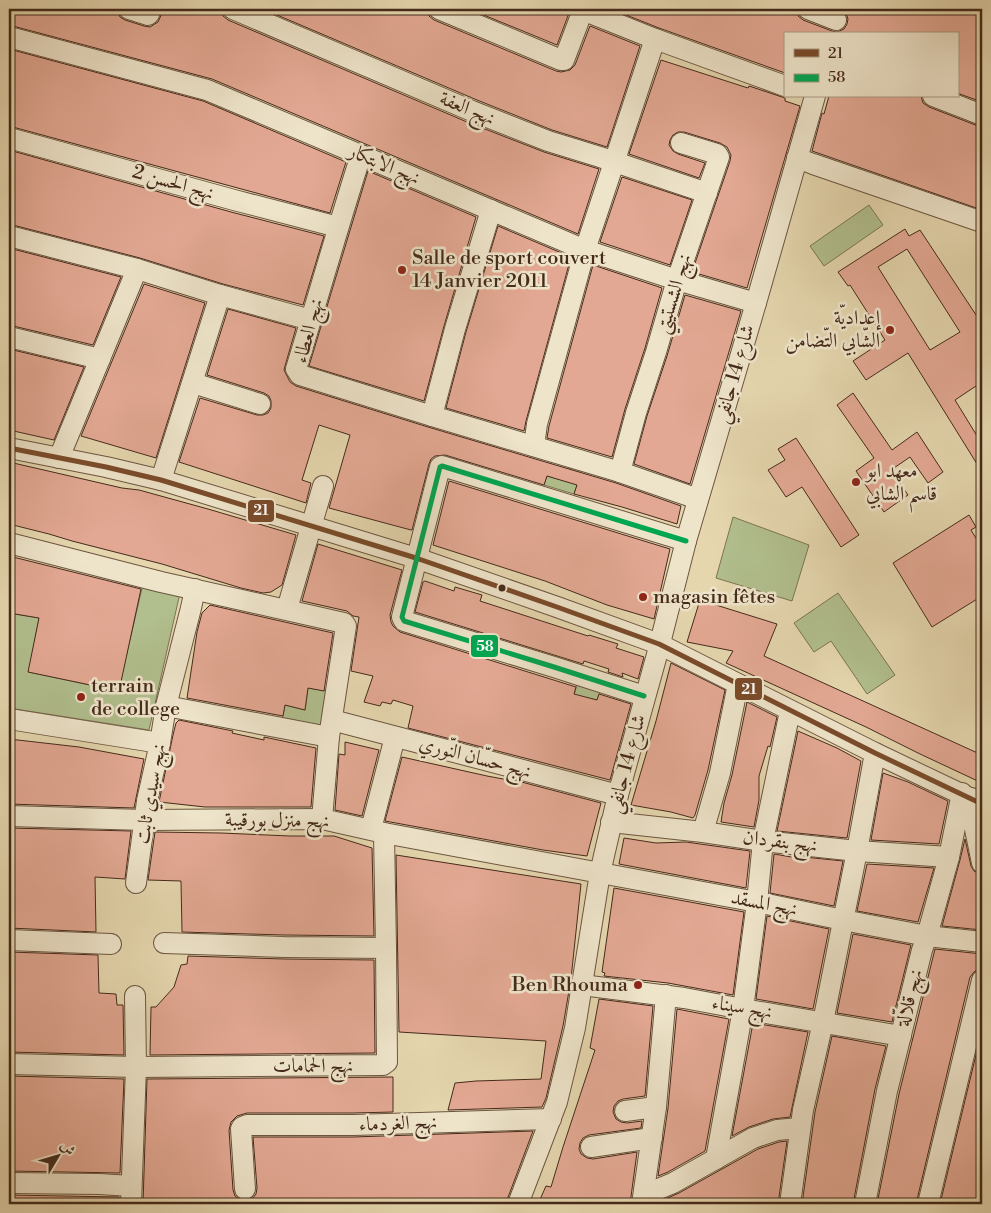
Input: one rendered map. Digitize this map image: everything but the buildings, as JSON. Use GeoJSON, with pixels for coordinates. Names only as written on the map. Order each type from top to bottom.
{"type":"FeatureCollection","features":[{"type":"Feature","properties":{"kind":"street"},"geometry":{"type":"LineString","coordinates":[[129,9],[148,15],[151,9]]}},
{"type":"Feature","properties":{"kind":"street","name":"نهج العفة"},"geometry":{"type":"LineString","coordinates":[[233,9],[472,112],[548,142],[707,193]]}},
{"type":"Feature","properties":{"kind":"street"},"geometry":{"type":"LineString","coordinates":[[439,9],[561,60],[564,60],[582,9],[655,39],[784,86]]}},
{"type":"Feature","properties":{"kind":"street"},"geometry":{"type":"LineString","coordinates":[[808,9],[836,21]]}},
{"type":"Feature","properties":{"kind":"street","name":"نهج الابتكار"},"geometry":{"type":"LineString","coordinates":[[9,37],[207,90],[585,250],[756,303]]}},
{"type":"Feature","properties":{"kind":"street"},"geometry":{"type":"LineString","coordinates":[[534,446],[537,424],[585,250],[655,39]]}},
{"type":"Feature","properties":{"kind":"street","name":"شارع 14 جانفي"},"geometry":{"type":"LineString","coordinates":[[518,1204],[551,1119],[567,1063],[575,1028],[600,873],[611,822],[686,541],[813,98]]}},
{"type":"Feature","properties":{"kind":"street"},"geometry":{"type":"LineString","coordinates":[[938,98],[982,114]]}},
{"type":"Feature","properties":{"kind":"street","name":"نهج الحسن 2"},"geometry":{"type":"LineString","coordinates":[[9,138],[338,227]]}},
{"type":"Feature","properties":{"kind":"street","name":"نهج الشستيتي"},"geometry":{"type":"LineString","coordinates":[[620,472],[677,280],[718,157],[681,143]]}},
{"type":"Feature","properties":{"kind":"street","name":"نهج العطاء"},"geometry":{"type":"LineString","coordinates":[[361,155],[296,369],[300,375],[432,416]]}},
{"type":"Feature","properties":{"kind":"street"},"geometry":{"type":"LineString","coordinates":[[797,158],[982,222]]}},
{"type":"Feature","properties":{"kind":"street"},"geometry":{"type":"LineString","coordinates":[[491,210],[455,329],[432,416],[620,472],[698,499]]}},
{"type":"Feature","properties":{"kind":"street"},"geometry":{"type":"LineString","coordinates":[[9,236],[137,269],[220,295],[311,320]]}},
{"type":"Feature","properties":{"kind":"street"},"geometry":{"type":"LineString","coordinates":[[59,458],[137,269]]}},
{"type":"Feature","properties":{"kind":"street"},"geometry":{"type":"LineString","coordinates":[[161,480],[220,295]]}},
{"type":"Feature","properties":{"kind":"street"},"geometry":{"type":"LineString","coordinates":[[9,338],[100,359]]}},
{"type":"Feature","properties":{"kind":"street"},"geometry":{"type":"LineString","coordinates":[[193,382],[260,404]]}},
{"type":"Feature","properties":{"kind":"street"},"geometry":{"type":"LineString","coordinates":[[9,448],[161,480],[416,558],[659,644],[875,753],[972,798],[970,805],[982,863]]}},
{"type":"Feature","properties":{"kind":"street"},"geometry":{"type":"LineString","coordinates":[[644,696],[404,620],[402,616],[440,467],[442,466],[686,541]]}},
{"type":"Feature","properties":{"kind":"street"},"geometry":{"type":"LineString","coordinates":[[287,609],[323,486]]}},
{"type":"Feature","properties":{"kind":"street"},"geometry":{"type":"LineString","coordinates":[[9,543],[165,583],[287,609],[346,624],[330,729],[322,819]]}},
{"type":"Feature","properties":{"kind":"street","name":"نهج سيدي ثابت"},"geometry":{"type":"LineString","coordinates":[[136,883],[147,801],[160,744],[166,706],[195,590]]}},
{"type":"Feature","properties":{"kind":"street"},"geometry":{"type":"LineString","coordinates":[[703,832],[720,773],[738,684]]}},
{"type":"Feature","properties":{"kind":"street","name":"نهج حسّان النّوري"},"geometry":{"type":"LineString","coordinates":[[166,706],[395,738],[618,795]]}},
{"type":"Feature","properties":{"kind":"street"},"geometry":{"type":"LineString","coordinates":[[716,1159],[743,1009],[758,902],[763,841],[790,711]]}},
{"type":"Feature","properties":{"kind":"street"},"geometry":{"type":"LineString","coordinates":[[9,719],[160,744]]}},
{"type":"Feature","properties":{"kind":"street","name":"نهج الحمامات"},"geometry":{"type":"LineString","coordinates":[[9,1064],[136,1067],[373,1066],[385,1064],[387,1062],[386,948],[378,831],[395,738]]}},
{"type":"Feature","properties":{"kind":"street"},"geometry":{"type":"LineString","coordinates":[[790,1204],[800,1128],[823,1022],[875,753]]}},
{"type":"Feature","properties":{"kind":"street","name":"نهج قلاّلة"},"geometry":{"type":"LineString","coordinates":[[866,1204],[887,1091],[922,950],[949,857],[972,798]]}},
{"type":"Feature","properties":{"kind":"street","name":"نهج منزل بورقيبة"},"geometry":{"type":"LineString","coordinates":[[9,816],[144,820],[322,819],[600,873]]}},
{"type":"Feature","properties":{"kind":"street","name":"نهج بنقردان"},"geometry":{"type":"LineString","coordinates":[[611,822],[857,851],[949,857]]}},
{"type":"Feature","properties":{"kind":"street","name":"نهج المسقد"},"geometry":{"type":"LineString","coordinates":[[600,873],[927,936],[982,942]]}},
{"type":"Feature","properties":{"kind":"street"},"geometry":{"type":"LineString","coordinates":[[9,940],[111,944]]}},
{"type":"Feature","properties":{"kind":"street"},"geometry":{"type":"LineString","coordinates":[[164,943],[386,948]]}},
{"type":"Feature","properties":{"kind":"street"},"geometry":{"type":"LineString","coordinates":[[928,1204],[982,980]]}},
{"type":"Feature","properties":{"kind":"street","name":"نهج سيناء"},"geometry":{"type":"LineString","coordinates":[[582,985],[666,995],[901,1036]]}},
{"type":"Feature","properties":{"kind":"street"},"geometry":{"type":"LineString","coordinates":[[643,1200],[656,1107],[666,995]]}},
{"type":"Feature","properties":{"kind":"street"},"geometry":{"type":"LineString","coordinates":[[9,1183],[99,1184],[131,1195],[136,1067],[135,996]]}},
{"type":"Feature","properties":{"kind":"street"},"geometry":{"type":"LineString","coordinates":[[625,1111],[656,1107]]}},
{"type":"Feature","properties":{"kind":"street","name":"نهج الغردماء"},"geometry":{"type":"LineString","coordinates":[[245,1189],[241,1129],[244,1126],[551,1119]]}},
{"type":"Feature","properties":{"kind":"street"},"geometry":{"type":"LineString","coordinates":[[643,1200],[752,1138],[777,1130],[800,1128]]}},
{"type":"Feature","properties":{"kind":"street"},"geometry":{"type":"LineString","coordinates":[[591,1147],[652,1138]]}},
{"type":"Feature","properties":{"kind":"green space"},"geometry":{"type":"Polygon","coordinates":[[[869,205],[883,225],[824,266],[810,246],[869,205]]]}},
{"type":"Feature","properties":{"kind":"green space"},"geometry":{"type":"Polygon","coordinates":[[[572,461],[584,464],[574,494],[544,485],[547,476],[565,481],[572,461]]]}},
{"type":"Feature","properties":{"kind":"green space"},"geometry":{"type":"Polygon","coordinates":[[[733,517],[809,545],[792,601],[716,578],[733,517]]]}},
{"type":"Feature","properties":{"kind":"green space"},"geometry":{"type":"Polygon","coordinates":[[[143,584],[180,593],[149,730],[9,708],[9,613],[39,618],[29,672],[118,691],[143,584]]]}},
{"type":"Feature","properties":{"kind":"green space"},"geometry":{"type":"Polygon","coordinates":[[[838,593],[895,675],[867,694],[831,641],[814,652],[794,623],[838,593]]]}},
{"type":"Feature","properties":{"kind":"green space"},"geometry":{"type":"Polygon","coordinates":[[[578,680],[602,687],[597,700],[587,698],[565,730],[578,680]]]}},
{"type":"Feature","properties":{"kind":"green space"},"geometry":{"type":"Polygon","coordinates":[[[308,688],[327,691],[321,730],[282,721],[285,705],[305,710],[308,688]]]}},
{"type":"Feature","properties":{"kind":"transit line","name":"21"},"geometry":{"type":"LineString","coordinates":[[9,448],[161,480],[416,558],[659,644],[875,753],[982,804]]}},
{"type":"Feature","properties":{"kind":"transit line","name":"58"},"geometry":{"type":"LineString","coordinates":[[644,696],[404,621],[402,617],[440,467],[442,466],[686,541]]}},
{"type":"Feature","properties":{"kind":"place","name":"Salle de sport couvert 14 Janvier 2011"},"geometry":{"type":"Point","coordinates":[402,270]}},
{"type":"Feature","properties":{"kind":"place","name":"إعداديّة الشّابي التّضامن"},"geometry":{"type":"Point","coordinates":[890,330]}},
{"type":"Feature","properties":{"kind":"place","name":"معهد ابو قاسم الشابي"},"geometry":{"type":"Point","coordinates":[856,482]}},
{"type":"Feature","properties":{"kind":"place","name":"magasin fêtes"},"geometry":{"type":"Point","coordinates":[643,597]}},
{"type":"Feature","properties":{"kind":"place","name":"terrain de college"},"geometry":{"type":"Point","coordinates":[81,697]}},
{"type":"Feature","properties":{"kind":"place","name":"Ben Rhouma"},"geometry":{"type":"Point","coordinates":[638,985]}}]}
